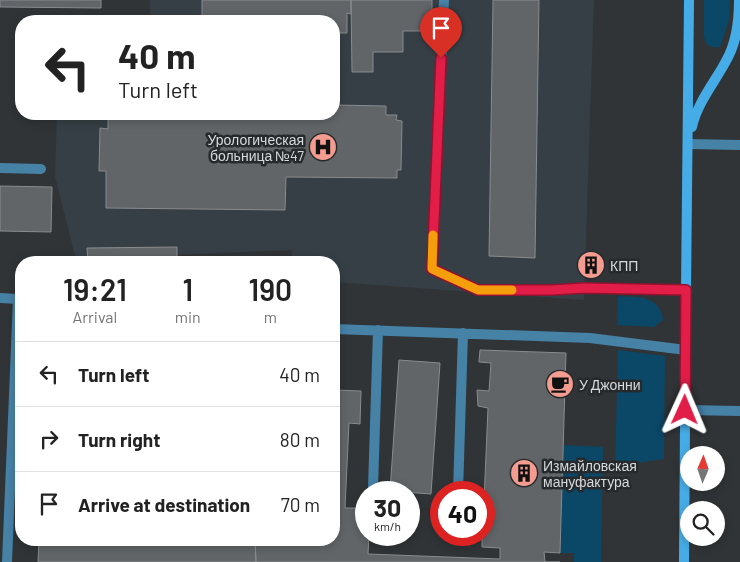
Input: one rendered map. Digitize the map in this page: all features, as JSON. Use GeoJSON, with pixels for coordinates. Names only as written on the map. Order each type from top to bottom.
{"type":"FeatureCollection","features":[{"type":"Feature","properties":{"kind":"street"},"geometry":{"type":"LineString","coordinates":[[684,562],[690,0]]}},
{"type":"Feature","properties":{"kind":"street"},"geometry":{"type":"LineString","coordinates":[[688,143],[693,122],[701,104],[727,59],[735,41],[739,18],[739,0]]}},
{"type":"Feature","properties":{"kind":"lane"},"geometry":{"type":"LineString","coordinates":[[444,0],[432,269],[478,290],[584,288],[686,290]]}},
{"type":"Feature","properties":{"kind":"lane"},"geometry":{"type":"LineString","coordinates":[[688,143],[740,145]]}},
{"type":"Feature","properties":{"kind":"lane"},"geometry":{"type":"LineString","coordinates":[[0,168],[41,169]]}},
{"type":"Feature","properties":{"kind":"lane"},"geometry":{"type":"LineString","coordinates":[[0,298],[15,299]]}},
{"type":"Feature","properties":{"kind":"lane"},"geometry":{"type":"LineString","coordinates":[[340,329],[590,338],[686,350]]}},
{"type":"Feature","properties":{"kind":"lane"},"geometry":{"type":"LineString","coordinates":[[373,481],[378,330]]}},
{"type":"Feature","properties":{"kind":"lane"},"geometry":{"type":"LineString","coordinates":[[458,481],[463,333]]}},
{"type":"Feature","properties":{"kind":"lane"},"geometry":{"type":"LineString","coordinates":[[7,562],[15,400]]}},
{"type":"Feature","properties":{"kind":"lane"},"geometry":{"type":"LineString","coordinates":[[685,410],[740,411]]}},
{"type":"Feature","properties":{"kind":"shaded area","name":"Урологическая больница №47"},"geometry":{"type":"Polygon","coordinates":[[[150,0],[594,0],[584,300],[340,282],[340,256],[292,256],[292,250],[148,256],[75,256],[55,177],[57,120],[340,120],[340,15],[150,15],[150,0]]]}},
{"type":"Feature","properties":{"kind":"shaded area"},"geometry":{"type":"Polygon","coordinates":[[[704,0],[730,0],[729,20],[720,47],[709,46],[705,40],[704,0]]]}},
{"type":"Feature","properties":{"kind":"shaded area"},"geometry":{"type":"Polygon","coordinates":[[[618,296],[640,297],[650,300],[660,310],[663,320],[654,327],[617,325],[618,296]]]}},
{"type":"Feature","properties":{"kind":"shaded area"},"geometry":{"type":"Polygon","coordinates":[[[618,350],[665,356],[664,459],[615,466],[618,350]]]}},
{"type":"Feature","properties":{"kind":"shaded area"},"geometry":{"type":"Polygon","coordinates":[[[563,445],[603,447],[601,562],[574,562],[574,553],[560,553],[563,445]]]}},
{"type":"Feature","properties":{"kind":"building"},"geometry":{"type":"Polygon","coordinates":[[[0,0],[101,0],[101,8],[0,7],[0,0]]]}},
{"type":"Feature","properties":{"kind":"building"},"geometry":{"type":"Polygon","coordinates":[[[202,0],[351,0],[351,14],[347,13],[347,33],[340,33],[340,15],[202,15],[202,0]]]}},
{"type":"Feature","properties":{"kind":"building"},"geometry":{"type":"Polygon","coordinates":[[[351,0],[432,0],[432,31],[403,31],[403,52],[373,52],[373,72],[352,72],[351,0]]]}},
{"type":"Feature","properties":{"kind":"building"},"geometry":{"type":"Polygon","coordinates":[[[493,0],[539,0],[535,258],[489,256],[493,0]]]}},
{"type":"Feature","properties":{"kind":"building"},"geometry":{"type":"Polygon","coordinates":[[[340,105],[386,106],[386,115],[397,115],[396,120],[402,121],[401,170],[397,170],[397,178],[286,177],[285,210],[106,208],[106,171],[99,171],[100,128],[108,129],[108,120],[340,120],[340,105]]]}},
{"type":"Feature","properties":{"kind":"building"},"geometry":{"type":"Polygon","coordinates":[[[0,186],[52,187],[51,232],[0,231],[0,186]]]}},
{"type":"Feature","properties":{"kind":"building"},"geometry":{"type":"Polygon","coordinates":[[[177,247],[177,256],[88,256],[87,248],[177,247]]]}},
{"type":"Feature","properties":{"kind":"building","name":"КПП"},"geometry":{"type":"Polygon","coordinates":[[[586,255],[597,255],[596,275],[585,275],[586,255]]]}},
{"type":"Feature","properties":{"kind":"building","name":"Измайловская мануфактура"},"geometry":{"type":"Polygon","coordinates":[[[480,350],[566,353],[560,553],[544,552],[545,562],[256,562],[255,546],[340,546],[340,390],[361,391],[360,424],[349,423],[345,508],[355,508],[355,546],[368,546],[368,554],[500,559],[500,548],[482,547],[495,546],[495,481],[485,481],[488,408],[478,406],[477,390],[489,391],[491,363],[479,362],[480,350]]]}},
{"type":"Feature","properties":{"kind":"building"},"geometry":{"type":"Polygon","coordinates":[[[399,360],[440,363],[430,494],[420,493],[420,481],[391,481],[399,360]]]}},
{"type":"Feature","properties":{"kind":"building"},"geometry":{"type":"Polygon","coordinates":[[[39,546],[255,546],[256,562],[38,562],[39,546]]]}},
{"type":"Feature","properties":{"kind":"slow traffic"},"geometry":{"type":"LineString","coordinates":[[433,235],[432,269],[478,290],[512,290]]}},
{"type":"Feature","properties":{"kind":"place","name":"Урологическая больница №47"},"geometry":{"type":"Point","coordinates":[323,147]}},
{"type":"Feature","properties":{"kind":"place","name":"КПП"},"geometry":{"type":"Point","coordinates":[591,265]}},
{"type":"Feature","properties":{"kind":"place","name":"У Джонни"},"geometry":{"type":"Point","coordinates":[560,384]}},
{"type":"Feature","properties":{"kind":"place","name":"Измайловская мануфактура"},"geometry":{"type":"Point","coordinates":[524,473]}},
{"type":"Feature","properties":{"kind":"route"},"geometry":{"type":"LineString","coordinates":[[441,58],[432,269],[478,290],[584,288],[686,290],[685,410]]}}]}
